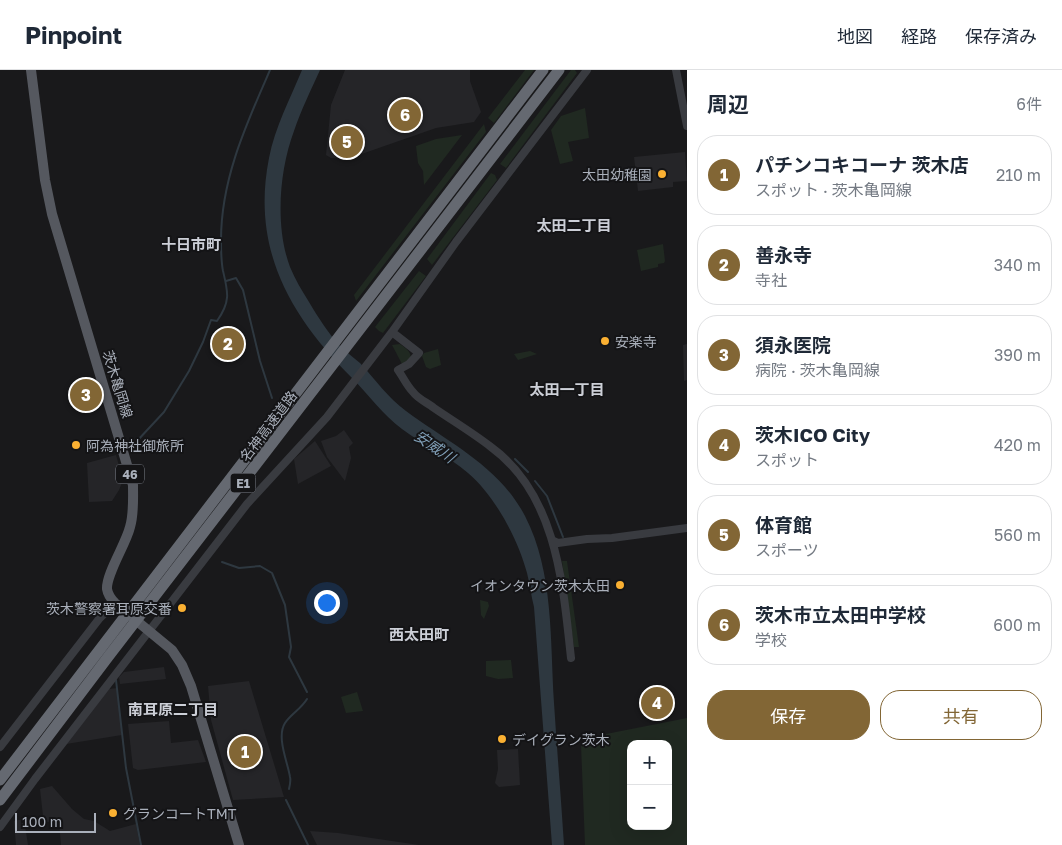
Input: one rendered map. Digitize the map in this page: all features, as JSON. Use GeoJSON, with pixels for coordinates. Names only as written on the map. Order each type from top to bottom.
{"type":"FeatureCollection","features":[{"type":"Feature","properties":{"kind":"highway","name":"名神高速道路"},"geometry":{"type":"LineString","coordinates":[[0,780],[543,70]]}},
{"type":"Feature","properties":{"kind":"highway","name":"名神高速道路"},"geometry":{"type":"LineString","coordinates":[[0,800],[559,70]]}},
{"type":"Feature","properties":{"kind":"main road","name":"茨木亀岡線"},"geometry":{"type":"LineString","coordinates":[[31,70],[50,206],[133,484],[131,526],[108,579],[108,594],[115,603]]}},
{"type":"Feature","properties":{"kind":"main road"},"geometry":{"type":"LineString","coordinates":[[115,603],[175,653],[191,686],[239,845]]}},
{"type":"Feature","properties":{"kind":"street"},"geometry":{"type":"LineString","coordinates":[[0,827],[247,504],[327,417],[389,336],[456,242],[587,70]]}},
{"type":"Feature","properties":{"kind":"street"},"geometry":{"type":"LineString","coordinates":[[676,70],[687,126]]}},
{"type":"Feature","properties":{"kind":"street"},"geometry":{"type":"LineString","coordinates":[[389,336],[419,354],[409,364],[398,370],[414,394],[493,448],[524,480],[538,503],[552,540],[565,601],[571,658]]}},
{"type":"Feature","properties":{"kind":"street"},"geometry":{"type":"LineString","coordinates":[[552,540],[558,543],[587,539],[618,538],[687,528]]}},
{"type":"Feature","properties":{"kind":"street"},"geometry":{"type":"LineString","coordinates":[[0,747],[99,620],[115,603]]}},
{"type":"Feature","properties":{"kind":"shaded area"},"geometry":{"type":"Polygon","coordinates":[[[345,70],[470,70],[470,81],[481,112],[474,122],[436,128],[353,157],[331,158],[326,155],[331,105],[345,70]]]}},
{"type":"Feature","properties":{"kind":"shaded area"},"geometry":{"type":"Polygon","coordinates":[[[525,70],[534,70],[494,123],[488,118],[525,70]]]}},
{"type":"Feature","properties":{"kind":"shaded area"},"geometry":{"type":"Polygon","coordinates":[[[571,70],[575,70],[577,73],[506,168],[500,164],[571,70]]]}},
{"type":"Feature","properties":{"kind":"shaded area"},"geometry":{"type":"Polygon","coordinates":[[[585,108],[589,138],[568,142],[573,161],[560,164],[551,130],[561,116],[585,108]]]}},
{"type":"Feature","properties":{"kind":"shaded area"},"geometry":{"type":"Polygon","coordinates":[[[484,124],[486,132],[356,301],[354,295],[484,124]]]}},
{"type":"Feature","properties":{"kind":"shaded area"},"geometry":{"type":"Polygon","coordinates":[[[462,135],[424,185],[423,171],[418,163],[416,146],[436,139],[462,135]]]}},
{"type":"Feature","properties":{"kind":"shaded area","name":"太田幼稚園"},"geometry":{"type":"Polygon","coordinates":[[[685,152],[687,181],[673,182],[673,187],[638,191],[634,157],[685,152]]]}},
{"type":"Feature","properties":{"kind":"shaded area"},"geometry":{"type":"Polygon","coordinates":[[[491,173],[495,175],[497,180],[432,265],[427,259],[491,173]]]}},
{"type":"Feature","properties":{"kind":"shaded area"},"geometry":{"type":"Polygon","coordinates":[[[663,244],[664,263],[658,264],[658,267],[641,271],[637,250],[663,244]]]}},
{"type":"Feature","properties":{"kind":"shaded area"},"geometry":{"type":"Polygon","coordinates":[[[419,271],[426,276],[383,333],[379,331],[375,327],[419,271]]]}},
{"type":"Feature","properties":{"kind":"shaded area"},"geometry":{"type":"Polygon","coordinates":[[[400,344],[408,350],[411,357],[410,360],[402,364],[392,345],[400,344]]]}},
{"type":"Feature","properties":{"kind":"shaded area"},"geometry":{"type":"Polygon","coordinates":[[[687,344],[687,380],[684,381],[683,345],[687,344]]]}},
{"type":"Feature","properties":{"kind":"shaded area"},"geometry":{"type":"Polygon","coordinates":[[[438,349],[441,365],[430,369],[426,367],[422,356],[424,353],[438,349]]]}},
{"type":"Feature","properties":{"kind":"shaded area"},"geometry":{"type":"Polygon","coordinates":[[[530,351],[537,354],[518,360],[514,354],[530,351]]]}},
{"type":"Feature","properties":{"kind":"shaded area"},"geometry":{"type":"Polygon","coordinates":[[[344,430],[353,443],[349,447],[351,458],[345,481],[327,457],[321,441],[336,436],[344,430]]]}},
{"type":"Feature","properties":{"kind":"shaded area"},"geometry":{"type":"Polygon","coordinates":[[[315,441],[331,466],[298,484],[294,459],[315,441]]]}},
{"type":"Feature","properties":{"kind":"shaded area"},"geometry":{"type":"Polygon","coordinates":[[[116,455],[123,480],[119,490],[112,501],[89,502],[87,463],[116,455]]]}},
{"type":"Feature","properties":{"kind":"shaded area"},"geometry":{"type":"Polygon","coordinates":[[[562,561],[567,561],[579,647],[574,647],[562,561]]]}},
{"type":"Feature","properties":{"kind":"shaded area"},"geometry":{"type":"Polygon","coordinates":[[[480,600],[488,602],[489,606],[484,619],[481,615],[480,600]]]}},
{"type":"Feature","properties":{"kind":"shaded area"},"geometry":{"type":"Polygon","coordinates":[[[511,660],[513,678],[498,679],[486,676],[486,661],[511,660]]]}},
{"type":"Feature","properties":{"kind":"shaded area"},"geometry":{"type":"Polygon","coordinates":[[[164,667],[166,679],[120,684],[119,677],[124,672],[164,667]]]}},
{"type":"Feature","properties":{"kind":"shaded area"},"geometry":{"type":"Polygon","coordinates":[[[249,681],[284,797],[233,800],[211,720],[208,686],[249,681]]]}},
{"type":"Feature","properties":{"kind":"shaded area"},"geometry":{"type":"Polygon","coordinates":[[[117,688],[122,735],[66,744],[109,689],[117,688]]]}},
{"type":"Feature","properties":{"kind":"shaded area"},"geometry":{"type":"Polygon","coordinates":[[[357,692],[363,711],[346,713],[341,697],[357,692]]]}},
{"type":"Feature","properties":{"kind":"shaded area"},"geometry":{"type":"Polygon","coordinates":[[[687,718],[687,845],[585,845],[581,745],[606,744],[606,734],[687,718]]]}},
{"type":"Feature","properties":{"kind":"shaded area"},"geometry":{"type":"Polygon","coordinates":[[[169,721],[171,743],[198,740],[206,762],[138,770],[133,768],[128,724],[169,721]]]}},
{"type":"Feature","properties":{"kind":"shaded area"},"geometry":{"type":"Polygon","coordinates":[[[518,749],[520,785],[499,787],[495,783],[498,769],[497,750],[518,749]]]}},
{"type":"Feature","properties":{"kind":"shaded area"},"geometry":{"type":"Polygon","coordinates":[[[52,786],[72,809],[84,819],[94,821],[110,831],[136,824],[140,845],[61,845],[59,821],[47,822],[43,816],[40,789],[52,786]]]}},
{"type":"Feature","properties":{"kind":"shaded area"},"geometry":{"type":"Polygon","coordinates":[[[24,819],[28,845],[16,845],[14,821],[24,819]]]}},
{"type":"Feature","properties":{"kind":"shaded area"},"geometry":{"type":"Polygon","coordinates":[[[310,831],[338,833],[419,845],[317,845],[310,831]]]}},
{"type":"Feature","properties":{"kind":"water","name":"安威川"},"geometry":{"type":"Polygon","coordinates":[[[302,70],[320,70],[294,131],[282,181],[282,234],[290,267],[316,313],[340,346],[360,363],[399,406],[487,469],[514,498],[525,516],[541,560],[549,607],[564,845],[552,845],[534,607],[527,573],[511,532],[496,506],[468,473],[453,461],[410,435],[382,411],[310,330],[280,279],[271,251],[266,222],[265,191],[269,158],[279,124],[302,70]]]}},
{"type":"Feature","properties":{"kind":"waterway"},"geometry":{"type":"LineString","coordinates":[[134,447],[137,441],[164,412],[189,371],[211,320],[217,321],[225,308],[227,291],[222,263],[221,240],[225,195],[244,132],[270,70]]}},
{"type":"Feature","properties":{"kind":"waterway"},"geometry":{"type":"LineString","coordinates":[[226,281],[236,278],[243,290],[260,361],[272,398]]}},
{"type":"Feature","properties":{"kind":"waterway"},"geometry":{"type":"LineString","coordinates":[[515,459],[528,472]]}},
{"type":"Feature","properties":{"kind":"waterway"},"geometry":{"type":"LineString","coordinates":[[535,481],[547,496],[563,537]]}},
{"type":"Feature","properties":{"kind":"waterway"},"geometry":{"type":"LineString","coordinates":[[222,562],[239,568],[260,566],[272,573],[285,605],[291,647],[289,657],[307,692]]}},
{"type":"Feature","properties":{"kind":"waterway"},"geometry":{"type":"LineString","coordinates":[[116,680],[126,768],[141,845]]}},
{"type":"Feature","properties":{"kind":"waterway"},"geometry":{"type":"LineString","coordinates":[[289,789],[290,778],[282,743],[283,729],[287,720],[307,699]]}},
{"type":"Feature","properties":{"kind":"waterway"},"geometry":{"type":"LineString","coordinates":[[286,800],[308,845]]}},
{"type":"Feature","properties":{"kind":"place","name":"茨木市立太田中学校"},"geometry":{"type":"Point","coordinates":[405,115]}},
{"type":"Feature","properties":{"kind":"place","name":"体育館"},"geometry":{"type":"Point","coordinates":[347,142]}},
{"type":"Feature","properties":{"kind":"place","name":"太田幼稚園"},"geometry":{"type":"Point","coordinates":[662,174]}},
{"type":"Feature","properties":{"kind":"place","name":"安楽寺"},"geometry":{"type":"Point","coordinates":[605,341]}},
{"type":"Feature","properties":{"kind":"place","name":"善永寺"},"geometry":{"type":"Point","coordinates":[228,344]}},
{"type":"Feature","properties":{"kind":"place","name":"須永医院"},"geometry":{"type":"Point","coordinates":[86,395]}},
{"type":"Feature","properties":{"kind":"place","name":"阿為神社御旅所"},"geometry":{"type":"Point","coordinates":[76,445]}},
{"type":"Feature","properties":{"kind":"place","name":"イオンタウン茨木太田"},"geometry":{"type":"Point","coordinates":[620,585]}},
{"type":"Feature","properties":{"kind":"place","name":"茨木警察署耳原交番"},"geometry":{"type":"Point","coordinates":[182,608]}},
{"type":"Feature","properties":{"kind":"place","name":"茨木ICO City"},"geometry":{"type":"Point","coordinates":[657,703]}},
{"type":"Feature","properties":{"kind":"place","name":"デイグラン茨木"},"geometry":{"type":"Point","coordinates":[502,739]}},
{"type":"Feature","properties":{"kind":"place","name":"パチンコキコーナ 茨木店"},"geometry":{"type":"Point","coordinates":[245,752]}},
{"type":"Feature","properties":{"kind":"place","name":"グランコートTMT"},"geometry":{"type":"Point","coordinates":[113,813]}},
{"type":"Feature","properties":{"kind":"district","name":"太田二丁目"},"geometry":{"type":"Point","coordinates":[574,225]}},
{"type":"Feature","properties":{"kind":"district","name":"十日市町"},"geometry":{"type":"Point","coordinates":[191,244]}},
{"type":"Feature","properties":{"kind":"district","name":"太田一丁目"},"geometry":{"type":"Point","coordinates":[567,389]}},
{"type":"Feature","properties":{"kind":"district","name":"西太田町"},"geometry":{"type":"Point","coordinates":[419,634]}},
{"type":"Feature","properties":{"kind":"district","name":"南耳原二丁目"},"geometry":{"type":"Point","coordinates":[173,709]}}]}
